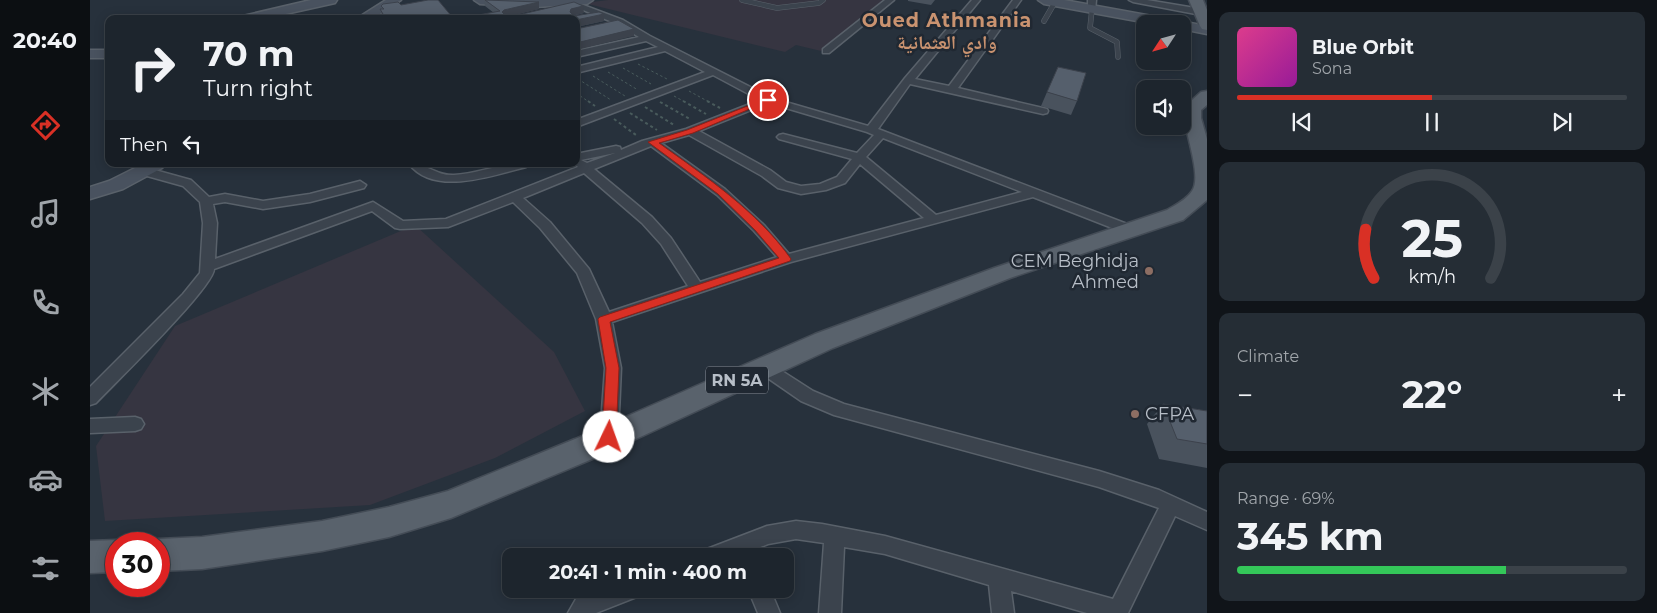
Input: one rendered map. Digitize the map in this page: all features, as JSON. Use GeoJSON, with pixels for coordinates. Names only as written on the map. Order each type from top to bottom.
{"type":"FeatureCollection","features":[{"type":"Feature","properties":{"kind":"main road"},"geometry":{"type":"LineString","coordinates":[[262,15],[331,0]]}},
{"type":"Feature","properties":{"kind":"main road"},"geometry":{"type":"LineString","coordinates":[[373,15],[395,0]]}},
{"type":"Feature","properties":{"kind":"main road"},"geometry":{"type":"LineString","coordinates":[[480,0],[535,3],[587,0]]}},
{"type":"Feature","properties":{"kind":"main road"},"geometry":{"type":"LineString","coordinates":[[1050,1],[1092,4],[1138,15]]}},
{"type":"Feature","properties":{"kind":"main road"},"geometry":{"type":"LineString","coordinates":[[1191,22],[1204,18]]}},
{"type":"Feature","properties":{"kind":"main road"},"geometry":{"type":"LineString","coordinates":[[90,54],[105,54]]}},
{"type":"Feature","properties":{"kind":"main road","name":"RN 5A"},"geometry":{"type":"LineString","coordinates":[[170,554],[211,552],[322,536],[389,522],[450,504],[609,437],[824,341],[1002,273],[1175,215],[1195,200],[1205,186],[1207,175],[1192,118],[1192,108],[1207,96]]}},
{"type":"Feature","properties":{"kind":"main road"},"geometry":{"type":"LineString","coordinates":[[90,193],[116,185],[150,168]]}},
{"type":"Feature","properties":{"kind":"main road"},"geometry":{"type":"LineString","coordinates":[[90,557],[105,556]]}},
{"type":"Feature","properties":{"kind":"street"},"geometry":{"type":"LineString","coordinates":[[826,51],[890,0]]}},
{"type":"Feature","properties":{"kind":"street"},"geometry":{"type":"LineString","coordinates":[[688,132],[766,173],[782,185],[801,190],[822,187],[841,180],[851,170],[908,80],[976,0]]}},
{"type":"Feature","properties":{"kind":"street"},"geometry":{"type":"LineString","coordinates":[[952,90],[1017,0]]}},
{"type":"Feature","properties":{"kind":"street"},"geometry":{"type":"LineString","coordinates":[[1133,0],[1204,18]]}},
{"type":"Feature","properties":{"kind":"street"},"geometry":{"type":"LineString","coordinates":[[537,13],[567,2],[600,14],[620,22],[647,38],[768,100],[876,132],[1130,230]]}},
{"type":"Feature","properties":{"kind":"street"},"geometry":{"type":"LineString","coordinates":[[584,18],[600,14]]}},
{"type":"Feature","properties":{"kind":"street"},"geometry":{"type":"LineString","coordinates":[[602,26],[620,22]]}},
{"type":"Feature","properties":{"kind":"street"},"geometry":{"type":"LineString","coordinates":[[580,53],[647,38]]}},
{"type":"Feature","properties":{"kind":"street"},"geometry":{"type":"LineString","coordinates":[[580,70],[666,48]]}},
{"type":"Feature","properties":{"kind":"street"},"geometry":{"type":"LineString","coordinates":[[580,123],[713,72]]}},
{"type":"Feature","properties":{"kind":"street"},"geometry":{"type":"LineString","coordinates":[[908,80],[1043,112]]}},
{"type":"Feature","properties":{"kind":"street"},"geometry":{"type":"LineString","coordinates":[[580,158],[688,132],[768,100]]}},
{"type":"Feature","properties":{"kind":"street"},"geometry":{"type":"LineString","coordinates":[[783,137],[859,157],[933,219]]}},
{"type":"Feature","properties":{"kind":"street"},"geometry":{"type":"LineString","coordinates":[[207,267],[373,206],[400,225],[448,223],[649,142]]}},
{"type":"Feature","properties":{"kind":"street"},"geometry":{"type":"LineString","coordinates":[[649,142],[721,192],[759,228],[786,259]]}},
{"type":"Feature","properties":{"kind":"street"},"geometry":{"type":"LineString","coordinates":[[580,162],[648,220],[666,241],[697,288]]}},
{"type":"Feature","properties":{"kind":"street"},"geometry":{"type":"LineString","coordinates":[[420,167],[437,177],[455,179],[509,167]]}},
{"type":"Feature","properties":{"kind":"street"},"geometry":{"type":"LineString","coordinates":[[90,398],[188,298],[206,274],[210,223],[206,200],[187,183],[150,168]]}},
{"type":"Feature","properties":{"kind":"street"},"geometry":{"type":"LineString","coordinates":[[206,200],[225,198],[263,205],[310,198],[360,185]]}},
{"type":"Feature","properties":{"kind":"street"},"geometry":{"type":"LineString","coordinates":[[604,319],[786,259],[1034,193]]}},
{"type":"Feature","properties":{"kind":"street"},"geometry":{"type":"LineString","coordinates":[[515,197],[545,225],[584,272],[604,319],[613,368],[609,437]]}},
{"type":"Feature","properties":{"kind":"street"},"geometry":{"type":"LineString","coordinates":[[765,368],[807,396],[840,410],[1099,479],[1171,504],[1207,521]]}},
{"type":"Feature","properties":{"kind":"street"},"geometry":{"type":"LineString","coordinates":[[90,426],[135,424]]}},
{"type":"Feature","properties":{"kind":"street"},"geometry":{"type":"LineString","coordinates":[[746,548],[766,535],[796,530],[835,535],[884,545],[1117,612],[1171,504]]}},
{"type":"Feature","properties":{"kind":"street"},"geometry":{"type":"LineString","coordinates":[[830,613],[835,535]]}},
{"type":"Feature","properties":{"kind":"street"},"geometry":{"type":"LineString","coordinates":[[999,578],[1003,613]]}},
{"type":"Feature","properties":{"kind":"street"},"geometry":{"type":"LineString","coordinates":[[579,613],[584,607],[608,598]]}},
{"type":"Feature","properties":{"kind":"street"},"geometry":{"type":"LineString","coordinates":[[763,598],[769,613]]}},
{"type":"Feature","properties":{"kind":"lane"},"geometry":{"type":"LineString","coordinates":[[742,0],[777,8],[819,3],[822,0]]}},
{"type":"Feature","properties":{"kind":"lane"},"geometry":{"type":"LineString","coordinates":[[1044,20],[1050,1]]}},
{"type":"Feature","properties":{"kind":"lane"},"geometry":{"type":"LineString","coordinates":[[1092,4],[1090,28],[1117,42],[1118,57]]}},
{"type":"Feature","properties":{"kind":"path"},"geometry":{"type":"LineString","coordinates":[[626,58],[732,114]]}},
{"type":"Feature","properties":{"kind":"path"},"geometry":{"type":"LineString","coordinates":[[611,62],[717,120]]}},
{"type":"Feature","properties":{"kind":"path"},"geometry":{"type":"LineString","coordinates":[[596,66],[702,126]]}},
{"type":"Feature","properties":{"kind":"path"},"geometry":{"type":"LineString","coordinates":[[580,71],[688,132]]}},
{"type":"Feature","properties":{"kind":"path"},"geometry":{"type":"LineString","coordinates":[[580,81],[669,137]]}},
{"type":"Feature","properties":{"kind":"path"},"geometry":{"type":"LineString","coordinates":[[580,95],[649,142]]}},
{"type":"Feature","properties":{"kind":"shaded area"},"geometry":{"type":"Polygon","coordinates":[[[608,0],[883,0],[821,51],[796,45],[785,52],[584,3],[608,0]]]}},
{"type":"Feature","properties":{"kind":"shaded area"},"geometry":{"type":"Polygon","coordinates":[[[415,225],[554,352],[585,411],[495,458],[370,505],[105,521],[96,446],[175,326],[415,225]]]}},
{"type":"Feature","properties":{"kind":"building"},"geometry":{"type":"Polygon","coordinates":[[[438,0],[450,15],[378,15],[383,14],[380,9],[384,9],[381,6],[383,4],[398,2],[401,5],[438,0]]]}},
{"type":"Feature","properties":{"kind":"building"},"geometry":{"type":"Polygon","coordinates":[[[485,0],[539,2],[504,10],[502,12],[504,14],[522,14],[574,2],[583,6],[571,9],[570,12],[573,15],[478,15],[500,11],[485,0]]]}},
{"type":"Feature","properties":{"kind":"building"},"geometry":{"type":"Polygon","coordinates":[[[599,12],[604,14],[580,19],[580,15],[599,12]]]}},
{"type":"Feature","properties":{"kind":"building"},"geometry":{"type":"Polygon","coordinates":[[[618,20],[634,29],[580,42],[580,28],[618,20]]]}},
{"type":"Feature","properties":{"kind":"building"},"geometry":{"type":"Polygon","coordinates":[[[1058,67],[1086,73],[1077,101],[1047,92],[1058,67]]]}},
{"type":"Feature","properties":{"kind":"building"},"geometry":{"type":"Polygon","coordinates":[[[1163,404],[1207,411],[1207,444],[1177,439],[1163,404]]]}},
{"type":"Feature","properties":{"kind":"place","name":"CEM Beghidja Ahmed"},"geometry":{"type":"Point","coordinates":[1149,271]}},
{"type":"Feature","properties":{"kind":"place","name":"CFPA"},"geometry":{"type":"Point","coordinates":[1135,414]}},
{"type":"Feature","properties":{"kind":"district","name":"Oued Athmania وادي العثمانية"},"geometry":{"type":"Point","coordinates":[947,31]}},
{"type":"Feature","properties":{"kind":"route"},"geometry":{"type":"LineString","coordinates":[[609,437],[613,368],[604,319],[786,259],[759,228],[721,192],[652,142],[690,131],[768,100]]}}]}
